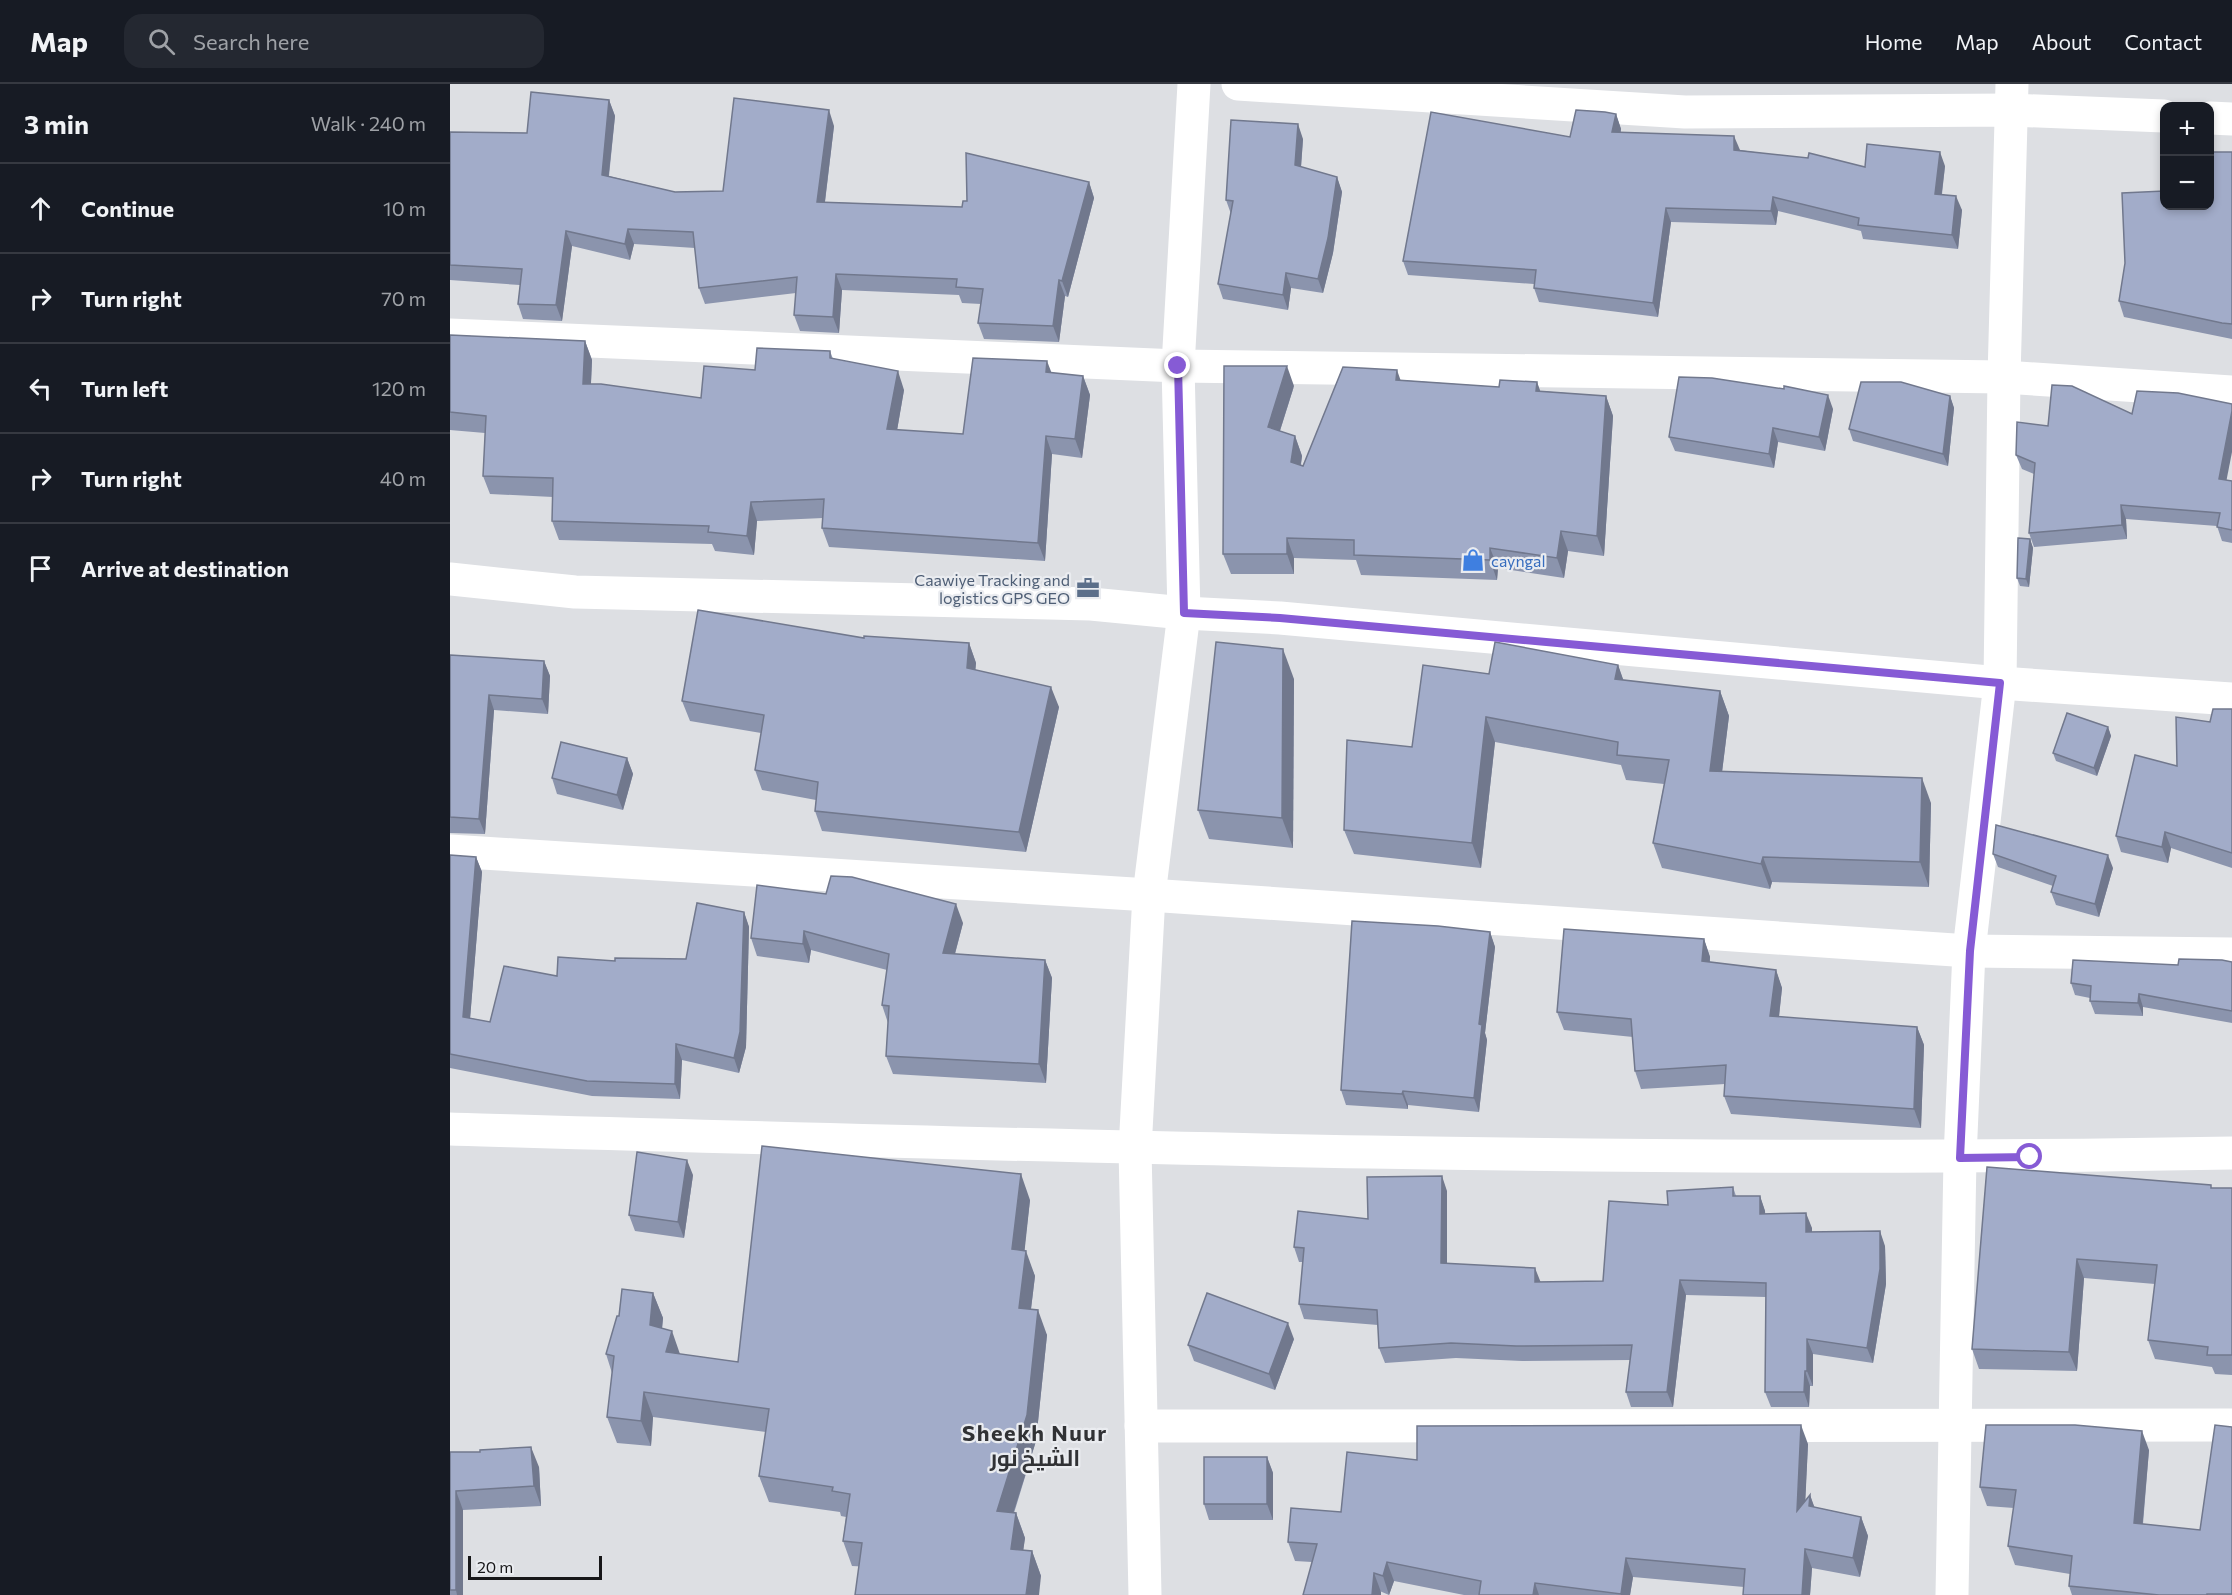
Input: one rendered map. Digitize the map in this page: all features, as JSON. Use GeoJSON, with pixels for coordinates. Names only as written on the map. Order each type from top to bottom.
{"type":"FeatureCollection","features":[{"type":"Feature","properties":{"kind":"street"},"geometry":{"type":"LineString","coordinates":[[1145,1595],[1135,1149],[1149,895],[1184,613],[1178,366],[1194,84]]}},
{"type":"Feature","properties":{"kind":"street"},"geometry":{"type":"LineString","coordinates":[[1238,84],[1685,112],[2012,97],[2160,116]]}},
{"type":"Feature","properties":{"kind":"street"},"geometry":{"type":"LineString","coordinates":[[1952,1595],[1960,1158],[1970,951],[2000,683],[2004,377],[2012,97]]}},
{"type":"Feature","properties":{"kind":"street"},"geometry":{"type":"LineString","coordinates":[[2214,118],[2232,119]]}},
{"type":"Feature","properties":{"kind":"street"},"geometry":{"type":"LineString","coordinates":[[450,335],[1178,366],[2004,377],[2232,392]]}},
{"type":"Feature","properties":{"kind":"street"},"geometry":{"type":"LineString","coordinates":[[450,579],[576,592],[1091,604],[1184,613],[1280,618],[2000,683],[2232,699]]}},
{"type":"Feature","properties":{"kind":"street"},"geometry":{"type":"LineString","coordinates":[[450,851],[1149,895],[1970,951],[2232,954]]}},
{"type":"Feature","properties":{"kind":"street"},"geometry":{"type":"LineString","coordinates":[[450,1129],[1135,1149],[1960,1158],[2232,1153]]}},
{"type":"Feature","properties":{"kind":"street"},"geometry":{"type":"LineString","coordinates":[[1141,1426],[2232,1425]]}},
{"type":"Feature","properties":{"kind":"building"},"geometry":{"type":"Polygon","coordinates":[[[531,92],[609,100],[602,175],[675,192],[723,191],[734,98],[829,110],[817,202],[962,207],[963,201],[967,201],[966,153],[1089,182],[1062,281],[1059,280],[1053,326],[978,323],[983,289],[956,287],[957,279],[836,274],[833,317],[794,315],[797,277],[699,288],[693,232],[628,229],[625,244],[566,231],[556,305],[518,304],[522,269],[450,265],[450,132],[527,133],[531,92]]]}},
{"type":"Feature","properties":{"kind":"building"},"geometry":{"type":"Polygon","coordinates":[[[1576,110],[1616,114],[1612,132],[1734,136],[1734,150],[1808,158],[1809,153],[1865,167],[1867,144],[1940,152],[1935,194],[1956,196],[1952,235],[1858,225],[1859,218],[1773,197],[1771,211],[1666,208],[1653,303],[1534,288],[1536,270],[1403,261],[1431,112],[1570,137],[1576,110]]]}},
{"type":"Feature","properties":{"kind":"building"},"geometry":{"type":"Polygon","coordinates":[[[1231,120],[1298,124],[1295,165],[1337,177],[1328,238],[1318,279],[1286,273],[1283,295],[1218,284],[1233,201],[1226,200],[1231,120]]]}},
{"type":"Feature","properties":{"kind":"building"},"geometry":{"type":"Polygon","coordinates":[[[2214,152],[2232,152],[2232,324],[2119,301],[2125,263],[2122,193],[2160,191],[2160,210],[2214,210],[2214,152]]]}},
{"type":"Feature","properties":{"kind":"building"},"geometry":{"type":"Polygon","coordinates":[[[450,335],[585,341],[583,384],[601,384],[701,398],[704,366],[755,370],[757,348],[830,351],[830,358],[898,371],[887,429],[963,434],[973,358],[1047,361],[1046,372],[1083,376],[1075,439],[1046,436],[1038,543],[822,528],[824,499],[751,502],[747,536],[708,532],[709,526],[552,521],[553,478],[483,476],[486,416],[450,412],[450,335]]]}},
{"type":"Feature","properties":{"kind":"building"},"geometry":{"type":"Polygon","coordinates":[[[1224,366],[1287,366],[1268,427],[1295,436],[1291,462],[1303,466],[1343,367],[1397,370],[1396,380],[1499,387],[1500,380],[1537,382],[1536,391],[1606,396],[1597,536],[1561,531],[1557,558],[1490,548],[1490,560],[1354,555],[1354,540],[1287,538],[1287,554],[1223,554],[1224,366]]]}},
{"type":"Feature","properties":{"kind":"building"},"geometry":{"type":"Polygon","coordinates":[[[1679,377],[1712,378],[1784,389],[1784,386],[1828,395],[1819,437],[1773,428],[1769,454],[1669,437],[1679,377]]]}},
{"type":"Feature","properties":{"kind":"building"},"geometry":{"type":"Polygon","coordinates":[[[1861,382],[1901,382],[1950,396],[1943,454],[1849,429],[1861,382]]]}},
{"type":"Feature","properties":{"kind":"building"},"geometry":{"type":"Polygon","coordinates":[[[2052,385],[2072,386],[2132,414],[2137,391],[2178,393],[2232,404],[2219,479],[2232,481],[2232,530],[2217,527],[2220,513],[2121,505],[2122,525],[2029,533],[2035,463],[2016,455],[2017,422],[2048,426],[2052,385]]]}},
{"type":"Feature","properties":{"kind":"building"},"geometry":{"type":"Polygon","coordinates":[[[2018,538],[2030,539],[2026,579],[2017,578],[2018,538]]]}},
{"type":"Feature","properties":{"kind":"building"},"geometry":{"type":"Polygon","coordinates":[[[698,610],[864,638],[864,636],[969,643],[967,668],[1051,687],[1019,832],[815,811],[818,782],[755,770],[764,715],[682,701],[698,610]]]}},
{"type":"Feature","properties":{"kind":"building"},"geometry":{"type":"Polygon","coordinates":[[[1216,642],[1283,649],[1282,818],[1198,810],[1216,642]]]}},
{"type":"Feature","properties":{"kind":"building"},"geometry":{"type":"Polygon","coordinates":[[[1495,642],[1618,665],[1615,679],[1720,691],[1710,771],[1922,778],[1920,862],[1763,857],[1761,864],[1653,843],[1669,760],[1617,755],[1618,742],[1486,717],[1472,843],[1344,830],[1347,740],[1412,747],[1423,665],[1489,674],[1495,642]]]}},
{"type":"Feature","properties":{"kind":"building"},"geometry":{"type":"Polygon","coordinates":[[[450,655],[544,661],[542,699],[489,695],[479,819],[450,817],[450,655]]]}},
{"type":"Feature","properties":{"kind":"building"},"geometry":{"type":"Polygon","coordinates":[[[2213,709],[2232,709],[2232,853],[2165,832],[2162,847],[2116,836],[2135,755],[2177,766],[2176,717],[2210,722],[2213,709]]]}},
{"type":"Feature","properties":{"kind":"building"},"geometry":{"type":"Polygon","coordinates":[[[2067,713],[2108,727],[2094,768],[2053,753],[2067,713]]]}},
{"type":"Feature","properties":{"kind":"building"},"geometry":{"type":"Polygon","coordinates":[[[561,742],[627,758],[617,795],[552,778],[561,742]]]}},
{"type":"Feature","properties":{"kind":"building"},"geometry":{"type":"Polygon","coordinates":[[[1996,825],[2108,855],[2095,904],[2051,892],[2056,876],[1993,854],[1996,825]]]}},
{"type":"Feature","properties":{"kind":"building"},"geometry":{"type":"Polygon","coordinates":[[[450,855],[476,857],[463,1017],[490,1022],[504,966],[557,976],[558,957],[615,961],[615,958],[686,959],[697,903],[744,912],[740,1032],[734,1058],[676,1044],[675,1084],[587,1081],[450,1054],[450,855]]]}},
{"type":"Feature","properties":{"kind":"building"},"geometry":{"type":"Polygon","coordinates":[[[831,876],[852,877],[956,904],[943,953],[1045,960],[1039,1064],[886,1056],[889,1006],[882,1005],[889,954],[804,931],[803,944],[751,938],[757,885],[826,894],[831,876]]]}},
{"type":"Feature","properties":{"kind":"building"},"geometry":{"type":"Polygon","coordinates":[[[1352,921],[1438,926],[1490,932],[1479,1024],[1482,1025],[1474,1098],[1403,1091],[1402,1094],[1341,1090],[1352,921]]]}},
{"type":"Feature","properties":{"kind":"building"},"geometry":{"type":"Polygon","coordinates":[[[1564,929],[1704,939],[1702,961],[1776,970],[1770,1016],[1917,1027],[1914,1109],[1724,1096],[1726,1065],[1635,1071],[1631,1019],[1557,1012],[1564,929]]]}},
{"type":"Feature","properties":{"kind":"building"},"geometry":{"type":"Polygon","coordinates":[[[2179,959],[2232,962],[2232,1011],[2139,994],[2138,1003],[2090,1001],[2091,986],[2071,983],[2073,960],[2178,965],[2179,959]]]}},
{"type":"Feature","properties":{"kind":"building"},"geometry":{"type":"Polygon","coordinates":[[[762,1146],[1021,1174],[1012,1249],[1026,1251],[1019,1308],[1038,1310],[1027,1415],[997,1511],[1016,1513],[1011,1549],[1032,1551],[1026,1595],[855,1595],[862,1543],[843,1541],[850,1494],[832,1491],[833,1487],[759,1476],[769,1409],[644,1392],[641,1421],[607,1417],[614,1356],[606,1354],[617,1316],[619,1316],[622,1289],[653,1293],[650,1325],[672,1331],[666,1352],[738,1362],[762,1146]]]}},
{"type":"Feature","properties":{"kind":"building"},"geometry":{"type":"Polygon","coordinates":[[[637,1152],[687,1160],[678,1222],[629,1215],[637,1152]]]}},
{"type":"Feature","properties":{"kind":"building"},"geometry":{"type":"Polygon","coordinates":[[[1987,1167],[2232,1188],[2232,1355],[2207,1355],[2208,1347],[2148,1340],[2157,1265],[2077,1259],[2069,1352],[1972,1349],[1987,1167]]]}},
{"type":"Feature","properties":{"kind":"building"},"geometry":{"type":"Polygon","coordinates":[[[1442,1176],[1441,1263],[1535,1268],[1535,1282],[1603,1281],[1609,1201],[1668,1205],[1667,1191],[1733,1187],[1733,1196],[1760,1196],[1760,1214],[1806,1213],[1806,1232],[1880,1231],[1880,1269],[1867,1348],[1807,1339],[1807,1371],[1805,1371],[1804,1392],[1765,1392],[1766,1283],[1680,1280],[1667,1392],[1626,1392],[1632,1345],[1516,1346],[1451,1343],[1379,1348],[1377,1310],[1299,1304],[1304,1248],[1294,1247],[1298,1211],[1368,1219],[1367,1177],[1442,1176]]]}},
{"type":"Feature","properties":{"kind":"building"},"geometry":{"type":"Polygon","coordinates":[[[1207,1293],[1288,1323],[1269,1374],[1188,1345],[1207,1293]]]}},
{"type":"Feature","properties":{"kind":"building"},"geometry":{"type":"Polygon","coordinates":[[[1801,1425],[1797,1511],[1810,1495],[1809,1506],[1861,1517],[1853,1558],[1805,1549],[1802,1595],[1743,1595],[1745,1569],[1626,1558],[1621,1594],[1535,1583],[1533,1595],[1479,1595],[1481,1581],[1387,1562],[1383,1576],[1374,1573],[1372,1595],[1303,1595],[1317,1544],[1288,1542],[1291,1508],[1341,1512],[1347,1452],[1417,1460],[1417,1426],[1801,1425]]]}},
{"type":"Feature","properties":{"kind":"building"},"geometry":{"type":"Polygon","coordinates":[[[1986,1425],[2075,1425],[2142,1431],[2134,1523],[2200,1530],[2215,1425],[2232,1427],[2232,1594],[2159,1595],[2069,1586],[2072,1556],[2008,1546],[2016,1490],[1980,1487],[1986,1425]]]}},
{"type":"Feature","properties":{"kind":"building"},"geometry":{"type":"Polygon","coordinates":[[[531,1447],[534,1486],[456,1491],[456,1590],[450,1590],[450,1452],[480,1452],[480,1450],[531,1447]]]}},
{"type":"Feature","properties":{"kind":"building"},"geometry":{"type":"Polygon","coordinates":[[[1204,1457],[1267,1457],[1267,1504],[1204,1504],[1204,1457]]]}},
{"type":"Feature","properties":{"kind":"place","name":"cayngal"},"geometry":{"type":"Point","coordinates":[1473,560]}},
{"type":"Feature","properties":{"kind":"place","name":"Caawiye Tracking and logistics GPS GEO"},"geometry":{"type":"Point","coordinates":[1088,588]}},
{"type":"Feature","properties":{"kind":"district","name":"Sheekh Nuur الشيخ نور"},"geometry":{"type":"Point","coordinates":[1035,1444]}},
{"type":"Feature","properties":{"kind":"route"},"geometry":{"type":"LineString","coordinates":[[1178,366],[1184,613],[1280,618],[2000,683],[1970,951],[1960,1158],[2030,1157]]}}]}
